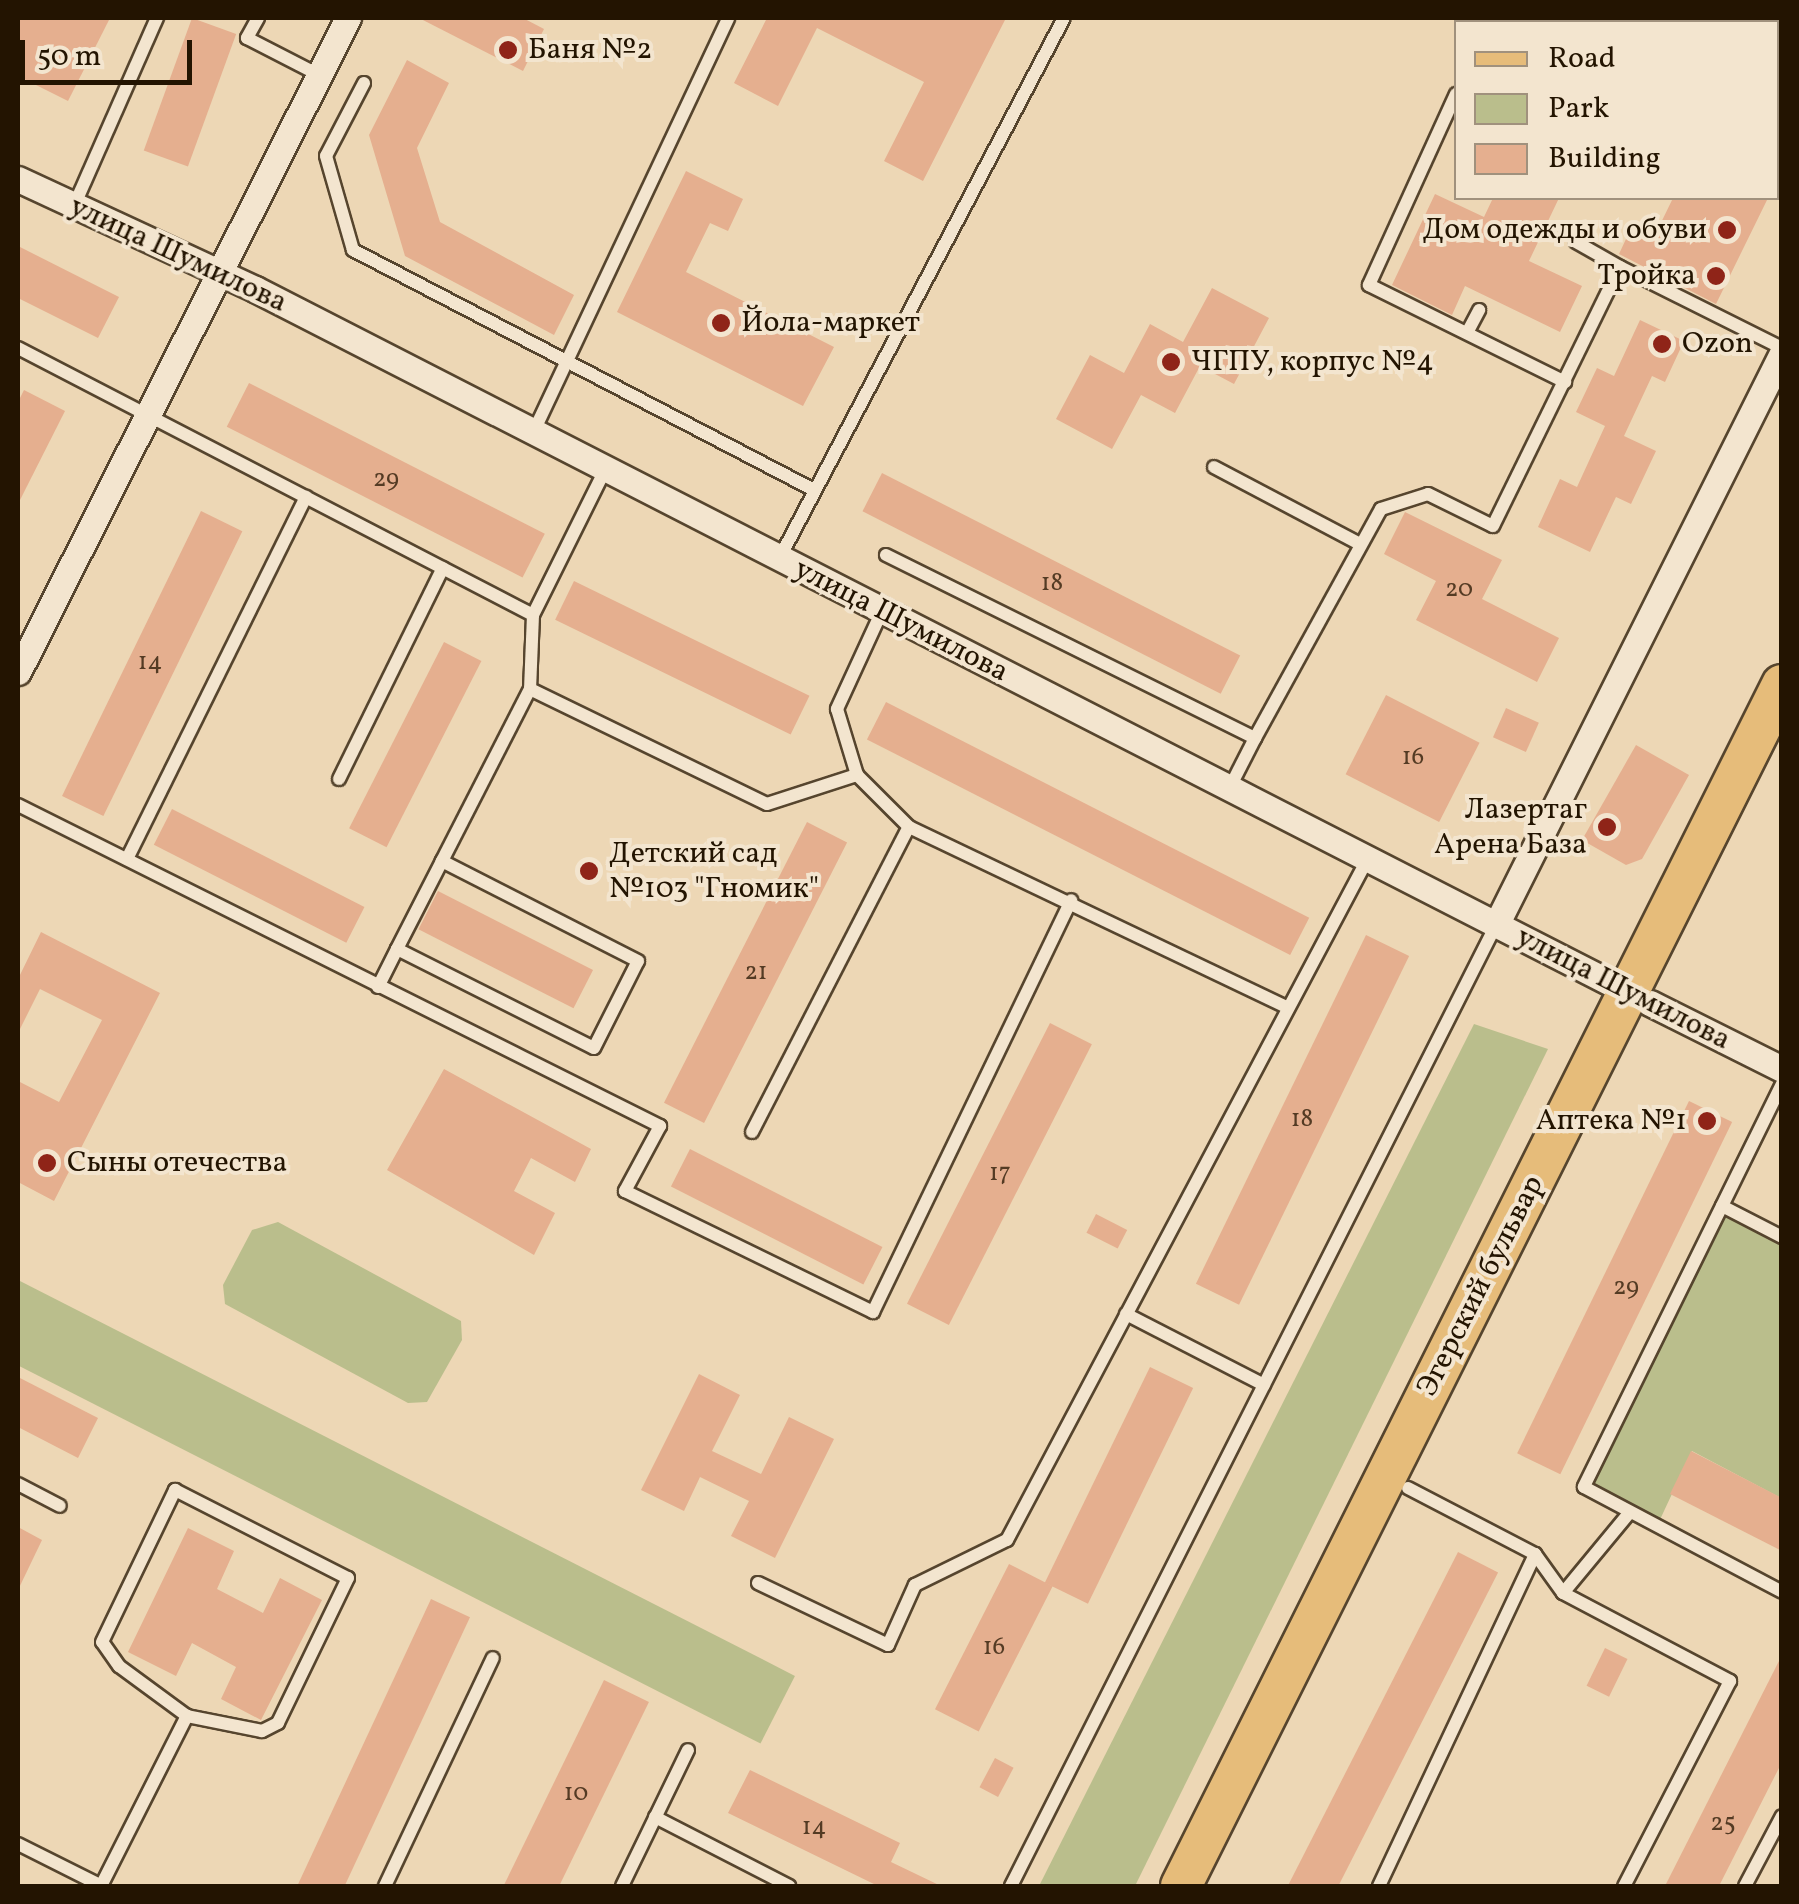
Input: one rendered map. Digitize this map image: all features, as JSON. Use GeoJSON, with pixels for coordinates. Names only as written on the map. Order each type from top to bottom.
{"type":"FeatureCollection","features":[{"type":"Feature","properties":{"kind":"main road","name":"Эгерский бульвар"},"geometry":{"type":"LineString","coordinates":[[1206,1886],[1397,1482],[1639,997],[1782,685]]}},
{"type":"Feature","properties":{"kind":"main road","name":"Эгерский бульвар"},"geometry":{"type":"LineString","coordinates":[[1639,997],[1782,742]]}},
{"type":"Feature","properties":{"kind":"main road","name":"Эгерский бульвар"},"geometry":{"type":"LineString","coordinates":[[1181,1886],[1397,1482]]}},
{"type":"Feature","properties":{"kind":"street"},"geometry":{"type":"LineString","coordinates":[[18,672],[348,18]]}},
{"type":"Feature","properties":{"kind":"street","name":"улица Шумилова"},"geometry":{"type":"LineString","coordinates":[[18,179],[220,274],[534,431],[1228,791],[1782,1069]]}},
{"type":"Feature","properties":{"kind":"street"},"geometry":{"type":"LineString","coordinates":[[1496,925],[1782,351]]}},
{"type":"Feature","properties":{"kind":"lane"},"geometry":{"type":"LineString","coordinates":[[74,206],[158,18]]}},
{"type":"Feature","properties":{"kind":"lane"},"geometry":{"type":"LineString","coordinates":[[258,18],[247,38],[320,75]]}},
{"type":"Feature","properties":{"kind":"lane"},"geometry":{"type":"LineString","coordinates":[[534,431],[728,18]]}},
{"type":"Feature","properties":{"kind":"lane"},"geometry":{"type":"LineString","coordinates":[[779,559],[1064,18]]}},
{"type":"Feature","properties":{"kind":"lane"},"geometry":{"type":"LineString","coordinates":[[364,84],[326,156],[353,250],[814,490]]}},
{"type":"Feature","properties":{"kind":"lane"},"geometry":{"type":"LineString","coordinates":[[1454,98],[1369,285],[1565,382]]}},
{"type":"Feature","properties":{"kind":"lane"},"geometry":{"type":"LineString","coordinates":[[1576,242],[1782,351]]}},
{"type":"Feature","properties":{"kind":"lane"},"geometry":{"type":"LineString","coordinates":[[1228,791],[1358,543],[1401,496],[1428,494],[1493,526],[1620,267]]}},
{"type":"Feature","properties":{"kind":"lane"},"geometry":{"type":"LineString","coordinates":[[1468,333],[1478,310]]}},
{"type":"Feature","properties":{"kind":"lane"},"geometry":{"type":"LineString","coordinates":[[18,348],[533,616]]}},
{"type":"Feature","properties":{"kind":"lane"},"geometry":{"type":"LineString","coordinates":[[1214,467],[1358,543]]}},
{"type":"Feature","properties":{"kind":"lane"},"geometry":{"type":"LineString","coordinates":[[378,988],[530,689],[533,616],[606,468]]}},
{"type":"Feature","properties":{"kind":"lane"},"geometry":{"type":"LineString","coordinates":[[127,860],[306,497]]}},
{"type":"Feature","properties":{"kind":"lane"},"geometry":{"type":"LineString","coordinates":[[886,555],[1256,738]]}},
{"type":"Feature","properties":{"kind":"lane"},"geometry":{"type":"LineString","coordinates":[[339,779],[443,568]]}},
{"type":"Feature","properties":{"kind":"lane"},"geometry":{"type":"LineString","coordinates":[[882,612],[837,709],[856,775],[908,827],[1071,900],[1288,1008]]}},
{"type":"Feature","properties":{"kind":"lane"},"geometry":{"type":"LineString","coordinates":[[530,689],[767,804],[856,775]]}},
{"type":"Feature","properties":{"kind":"lane"},"geometry":{"type":"LineString","coordinates":[[18,804],[378,988],[660,1126],[625,1191],[873,1312],[1071,900]]}},
{"type":"Feature","properties":{"kind":"lane"},"geometry":{"type":"LineString","coordinates":[[752,1132],[908,827]]}},
{"type":"Feature","properties":{"kind":"lane"},"geometry":{"type":"LineString","coordinates":[[758,1583],[888,1645],[915,1585],[1007,1540],[1367,860]]}},
{"type":"Feature","properties":{"kind":"lane"},"geometry":{"type":"LineString","coordinates":[[397,949],[594,1048],[612,1014],[638,961],[442,861]]}},
{"type":"Feature","properties":{"kind":"lane"},"geometry":{"type":"LineString","coordinates":[[1012,1886],[1496,925]]}},
{"type":"Feature","properties":{"kind":"lane"},"geometry":{"type":"LineString","coordinates":[[1782,1084],[1584,1487],[1782,1592]]}},
{"type":"Feature","properties":{"kind":"lane"},"geometry":{"type":"LineString","coordinates":[[1722,1206],[1782,1237]]}},
{"type":"Feature","properties":{"kind":"lane"},"geometry":{"type":"LineString","coordinates":[[1126,1314],[1264,1385]]}},
{"type":"Feature","properties":{"kind":"lane"},"geometry":{"type":"LineString","coordinates":[[1397,1482],[1535,1554],[1563,1593],[1730,1680],[1624,1886]]}},
{"type":"Feature","properties":{"kind":"lane"},"geometry":{"type":"LineString","coordinates":[[18,1484],[60,1506]]}},
{"type":"Feature","properties":{"kind":"lane"},"geometry":{"type":"LineString","coordinates":[[175,1490],[348,1578],[278,1723],[262,1731],[187,1716],[118,1666],[102,1642],[175,1490]]}},
{"type":"Feature","properties":{"kind":"lane"},"geometry":{"type":"LineString","coordinates":[[1563,1593],[1630,1512]]}},
{"type":"Feature","properties":{"kind":"lane"},"geometry":{"type":"LineString","coordinates":[[1379,1886],[1535,1554]]}},
{"type":"Feature","properties":{"kind":"lane"},"geometry":{"type":"LineString","coordinates":[[385,1886],[493,1658]]}},
{"type":"Feature","properties":{"kind":"lane"},"geometry":{"type":"LineString","coordinates":[[18,1844],[102,1886],[187,1716]]}},
{"type":"Feature","properties":{"kind":"lane"},"geometry":{"type":"LineString","coordinates":[[622,1886],[688,1750]]}},
{"type":"Feature","properties":{"kind":"lane"},"geometry":{"type":"LineString","coordinates":[[1745,1886],[1782,1816]]}},
{"type":"Feature","properties":{"kind":"lane"},"geometry":{"type":"LineString","coordinates":[[655,1818],[789,1886]]}},
{"type":"Feature","properties":{"kind":"green space"},"geometry":{"type":"Polygon","coordinates":[[[1474,1024],[1548,1049],[1135,1886],[1039,1886],[1474,1024]]]}},
{"type":"Feature","properties":{"kind":"green space"},"geometry":{"type":"Polygon","coordinates":[[[1722,1206],[1781,1237],[1781,1498],[1692,1451],[1657,1526],[1584,1487],[1722,1206]]]}},
{"type":"Feature","properties":{"kind":"green space"},"geometry":{"type":"Polygon","coordinates":[[[278,1222],[461,1321],[462,1340],[427,1402],[408,1403],[225,1304],[223,1285],[252,1230],[278,1222]]]}},
{"type":"Feature","properties":{"kind":"green space"},"geometry":{"type":"Polygon","coordinates":[[[18,1280],[795,1676],[760,1744],[18,1365],[18,1280]]]}},
{"type":"Feature","properties":{"kind":"building"},"geometry":{"type":"Polygon","coordinates":[[[18,18],[110,18],[68,101],[18,76],[18,18]]]}},
{"type":"Feature","properties":{"kind":"building"},"geometry":{"type":"Polygon","coordinates":[[[192,18],[236,34],[188,167],[144,150],[192,18]]]}},
{"type":"Feature","properties":{"kind":"building","name":"Баня №2"},"geometry":{"type":"Polygon","coordinates":[[[419,18],[523,18],[544,29],[523,71],[419,18]]]}},
{"type":"Feature","properties":{"kind":"building"},"geometry":{"type":"Polygon","coordinates":[[[767,18],[1006,18],[923,181],[884,161],[924,82],[817,28],[778,106],[734,83],[767,18]]]}},
{"type":"Feature","properties":{"kind":"building"},"geometry":{"type":"Polygon","coordinates":[[[407,60],[449,83],[417,148],[440,222],[574,295],[554,335],[405,256],[369,135],[407,60]]]}},
{"type":"Feature","properties":{"kind":"building"},"geometry":{"type":"Polygon","coordinates":[[[686,171],[743,199],[728,231],[710,223],[686,272],[834,347],[803,406],[617,312],[686,171]]]}},
{"type":"Feature","properties":{"kind":"building"},"geometry":{"type":"Polygon","coordinates":[[[1435,194],[1484,217],[1492,200],[1558,200],[1529,261],[1582,286],[1560,332],[1465,286],[1452,315],[1392,285],[1435,194]]]}},
{"type":"Feature","properties":{"kind":"building"},"geometry":{"type":"Polygon","coordinates":[[[1672,200],[1767,200],[1716,304],[1619,254],[1633,224],[1655,235],[1672,200]]]}},
{"type":"Feature","properties":{"kind":"building"},"geometry":{"type":"Polygon","coordinates":[[[18,246],[119,297],[98,338],[18,298],[18,246]]]}},
{"type":"Feature","properties":{"kind":"building"},"geometry":{"type":"Polygon","coordinates":[[[1212,288],[1269,318],[1234,384],[1200,366],[1175,413],[1141,395],[1112,449],[1056,419],[1090,355],[1124,373],[1150,324],[1183,342],[1212,288]]]}},
{"type":"Feature","properties":{"kind":"building"},"geometry":{"type":"Polygon","coordinates":[[[1640,320],[1684,341],[1665,382],[1652,376],[1624,436],[1656,451],[1631,504],[1616,497],[1590,552],[1538,527],[1560,479],[1577,487],[1605,426],[1576,412],[1597,368],[1614,376],[1640,320]]]}},
{"type":"Feature","properties":{"kind":"building"},"geometry":{"type":"Polygon","coordinates":[[[249,383],[545,534],[523,577],[227,427],[249,383]]]}},
{"type":"Feature","properties":{"kind":"building"},"geometry":{"type":"Polygon","coordinates":[[[24,390],[65,411],[18,504],[18,402],[24,390]]]}},
{"type":"Feature","properties":{"kind":"building"},"geometry":{"type":"Polygon","coordinates":[[[882,473],[1240,656],[1221,694],[862,511],[882,473]]]}},
{"type":"Feature","properties":{"kind":"building"},"geometry":{"type":"Polygon","coordinates":[[[201,511],[242,531],[103,816],[62,796],[201,511]]]}},
{"type":"Feature","properties":{"kind":"building"},"geometry":{"type":"Polygon","coordinates":[[[1405,512],[1502,560],[1482,599],[1559,638],[1537,682],[1416,620],[1436,581],[1384,554],[1405,512]]]}},
{"type":"Feature","properties":{"kind":"building"},"geometry":{"type":"Polygon","coordinates":[[[574,581],[809,696],[791,735],[555,620],[574,581]]]}},
{"type":"Feature","properties":{"kind":"building"},"geometry":{"type":"Polygon","coordinates":[[[444,642],[481,661],[387,847],[349,828],[444,642]]]}},
{"type":"Feature","properties":{"kind":"building"},"geometry":{"type":"Polygon","coordinates":[[[1386,695],[1480,743],[1439,822],[1346,774],[1386,695]]]}},
{"type":"Feature","properties":{"kind":"building"},"geometry":{"type":"Polygon","coordinates":[[[886,702],[1309,918],[1290,955],[867,739],[886,702]]]}},
{"type":"Feature","properties":{"kind":"building"},"geometry":{"type":"Polygon","coordinates":[[[1506,708],[1539,723],[1526,752],[1493,737],[1506,708]]]}},
{"type":"Feature","properties":{"kind":"building"},"geometry":{"type":"Polygon","coordinates":[[[1636,745],[1689,775],[1642,859],[1626,865],[1582,840],[1636,745]]]}},
{"type":"Feature","properties":{"kind":"building"},"geometry":{"type":"Polygon","coordinates":[[[172,809],[364,907],[346,943],[154,845],[172,809]]]}},
{"type":"Feature","properties":{"kind":"building"},"geometry":{"type":"Polygon","coordinates":[[[807,822],[847,842],[704,1123],[664,1103],[807,822]]]}},
{"type":"Feature","properties":{"kind":"building"},"geometry":{"type":"Polygon","coordinates":[[[438,891],[593,970],[574,1008],[418,929],[438,891]]]}},
{"type":"Feature","properties":{"kind":"building"},"geometry":{"type":"Polygon","coordinates":[[[41,932],[160,993],[54,1201],[18,1182],[18,1081],[59,1102],[102,1020],[40,989],[18,1033],[18,979],[41,932]]]}},
{"type":"Feature","properties":{"kind":"building"},"geometry":{"type":"Polygon","coordinates":[[[1366,935],[1409,956],[1239,1305],[1196,1284],[1366,935]]]}},
{"type":"Feature","properties":{"kind":"building"},"geometry":{"type":"Polygon","coordinates":[[[1050,1023],[1092,1044],[949,1325],[907,1304],[1050,1023]]]}},
{"type":"Feature","properties":{"kind":"building"},"geometry":{"type":"Polygon","coordinates":[[[444,1069],[591,1149],[575,1182],[531,1158],[514,1191],[555,1213],[534,1255],[387,1170],[444,1069]]]}},
{"type":"Feature","properties":{"kind":"building"},"geometry":{"type":"Polygon","coordinates":[[[1689,1101],[1732,1122],[1560,1474],[1517,1453],[1689,1101]]]}},
{"type":"Feature","properties":{"kind":"building"},"geometry":{"type":"Polygon","coordinates":[[[690,1149],[882,1247],[863,1284],[671,1186],[690,1149]]]}},
{"type":"Feature","properties":{"kind":"building"},"geometry":{"type":"Polygon","coordinates":[[[1096,1214],[1127,1230],[1118,1249],[1086,1233],[1096,1214]]]}},
{"type":"Feature","properties":{"kind":"building"},"geometry":{"type":"Polygon","coordinates":[[[1150,1367],[1193,1388],[1088,1604],[1045,1583],[1150,1367]]]}},
{"type":"Feature","properties":{"kind":"building"},"geometry":{"type":"Polygon","coordinates":[[[699,1374],[740,1395],[712,1451],[761,1474],[789,1417],[834,1439],[775,1558],[731,1536],[749,1501],[700,1477],[684,1511],[641,1490],[699,1374]]]}},
{"type":"Feature","properties":{"kind":"building"},"geometry":{"type":"Polygon","coordinates":[[[18,1377],[98,1418],[78,1458],[18,1427],[18,1377]]]}},
{"type":"Feature","properties":{"kind":"building"},"geometry":{"type":"Polygon","coordinates":[[[1691,1451],[1782,1498],[1782,1551],[1670,1494],[1691,1451]]]}},
{"type":"Feature","properties":{"kind":"building"},"geometry":{"type":"Polygon","coordinates":[[[18,1527],[42,1540],[18,1590],[18,1527]]]}},
{"type":"Feature","properties":{"kind":"building"},"geometry":{"type":"Polygon","coordinates":[[[188,1528],[234,1551],[217,1589],[263,1613],[280,1578],[322,1600],[261,1720],[221,1699],[236,1667],[192,1643],[176,1676],[128,1652],[188,1528]]]}},
{"type":"Feature","properties":{"kind":"building"},"geometry":{"type":"Polygon","coordinates":[[[1458,1552],[1498,1572],[1338,1886],[1289,1884],[1458,1552]]]}},
{"type":"Feature","properties":{"kind":"building"},"geometry":{"type":"Polygon","coordinates":[[[1009,1564],[1053,1586],[979,1731],[935,1709],[1009,1564]]]}},
{"type":"Feature","properties":{"kind":"building"},"geometry":{"type":"Polygon","coordinates":[[[431,1599],[470,1617],[345,1886],[297,1885],[431,1599]]]}},
{"type":"Feature","properties":{"kind":"building"},"geometry":{"type":"Polygon","coordinates":[[[1605,1648],[1627,1659],[1609,1697],[1587,1686],[1605,1648]]]}},
{"type":"Feature","properties":{"kind":"building"},"geometry":{"type":"Polygon","coordinates":[[[1782,1655],[1782,1762],[1719,1886],[1665,1886],[1782,1655]]]}},
{"type":"Feature","properties":{"kind":"building"},"geometry":{"type":"Polygon","coordinates":[[[604,1680],[649,1702],[559,1886],[504,1886],[604,1680]]]}},
{"type":"Feature","properties":{"kind":"building"},"geometry":{"type":"Polygon","coordinates":[[[995,1758],[1014,1768],[998,1797],[980,1787],[995,1758]]]}},
{"type":"Feature","properties":{"kind":"building"},"geometry":{"type":"Polygon","coordinates":[[[750,1770],[900,1843],[891,1862],[941,1886],[878,1886],[728,1813],[750,1770]]]}},
{"type":"Feature","properties":{"kind":"place","name":"Баня №2"},"geometry":{"type":"Point","coordinates":[508,50]}},
{"type":"Feature","properties":{"kind":"place","name":"Дом одежды и обуви"},"geometry":{"type":"Point","coordinates":[1727,230]}},
{"type":"Feature","properties":{"kind":"place","name":"Тройка"},"geometry":{"type":"Point","coordinates":[1716,276]}},
{"type":"Feature","properties":{"kind":"place","name":"Йола-маркет"},"geometry":{"type":"Point","coordinates":[721,323]}},
{"type":"Feature","properties":{"kind":"place","name":"Ozon"},"geometry":{"type":"Point","coordinates":[1662,344]}},
{"type":"Feature","properties":{"kind":"place","name":"ЧГПУ, корпус №4"},"geometry":{"type":"Point","coordinates":[1171,362]}},
{"type":"Feature","properties":{"kind":"place","name":"Лазертаг Арена База"},"geometry":{"type":"Point","coordinates":[1607,827]}},
{"type":"Feature","properties":{"kind":"place","name":"Детский сад №103 \"Гномик\""},"geometry":{"type":"Point","coordinates":[589,871]}},
{"type":"Feature","properties":{"kind":"place","name":"Аптека №1"},"geometry":{"type":"Point","coordinates":[1707,1121]}},
{"type":"Feature","properties":{"kind":"place","name":"Сыны отечества"},"geometry":{"type":"Point","coordinates":[47,1163]}}]}
